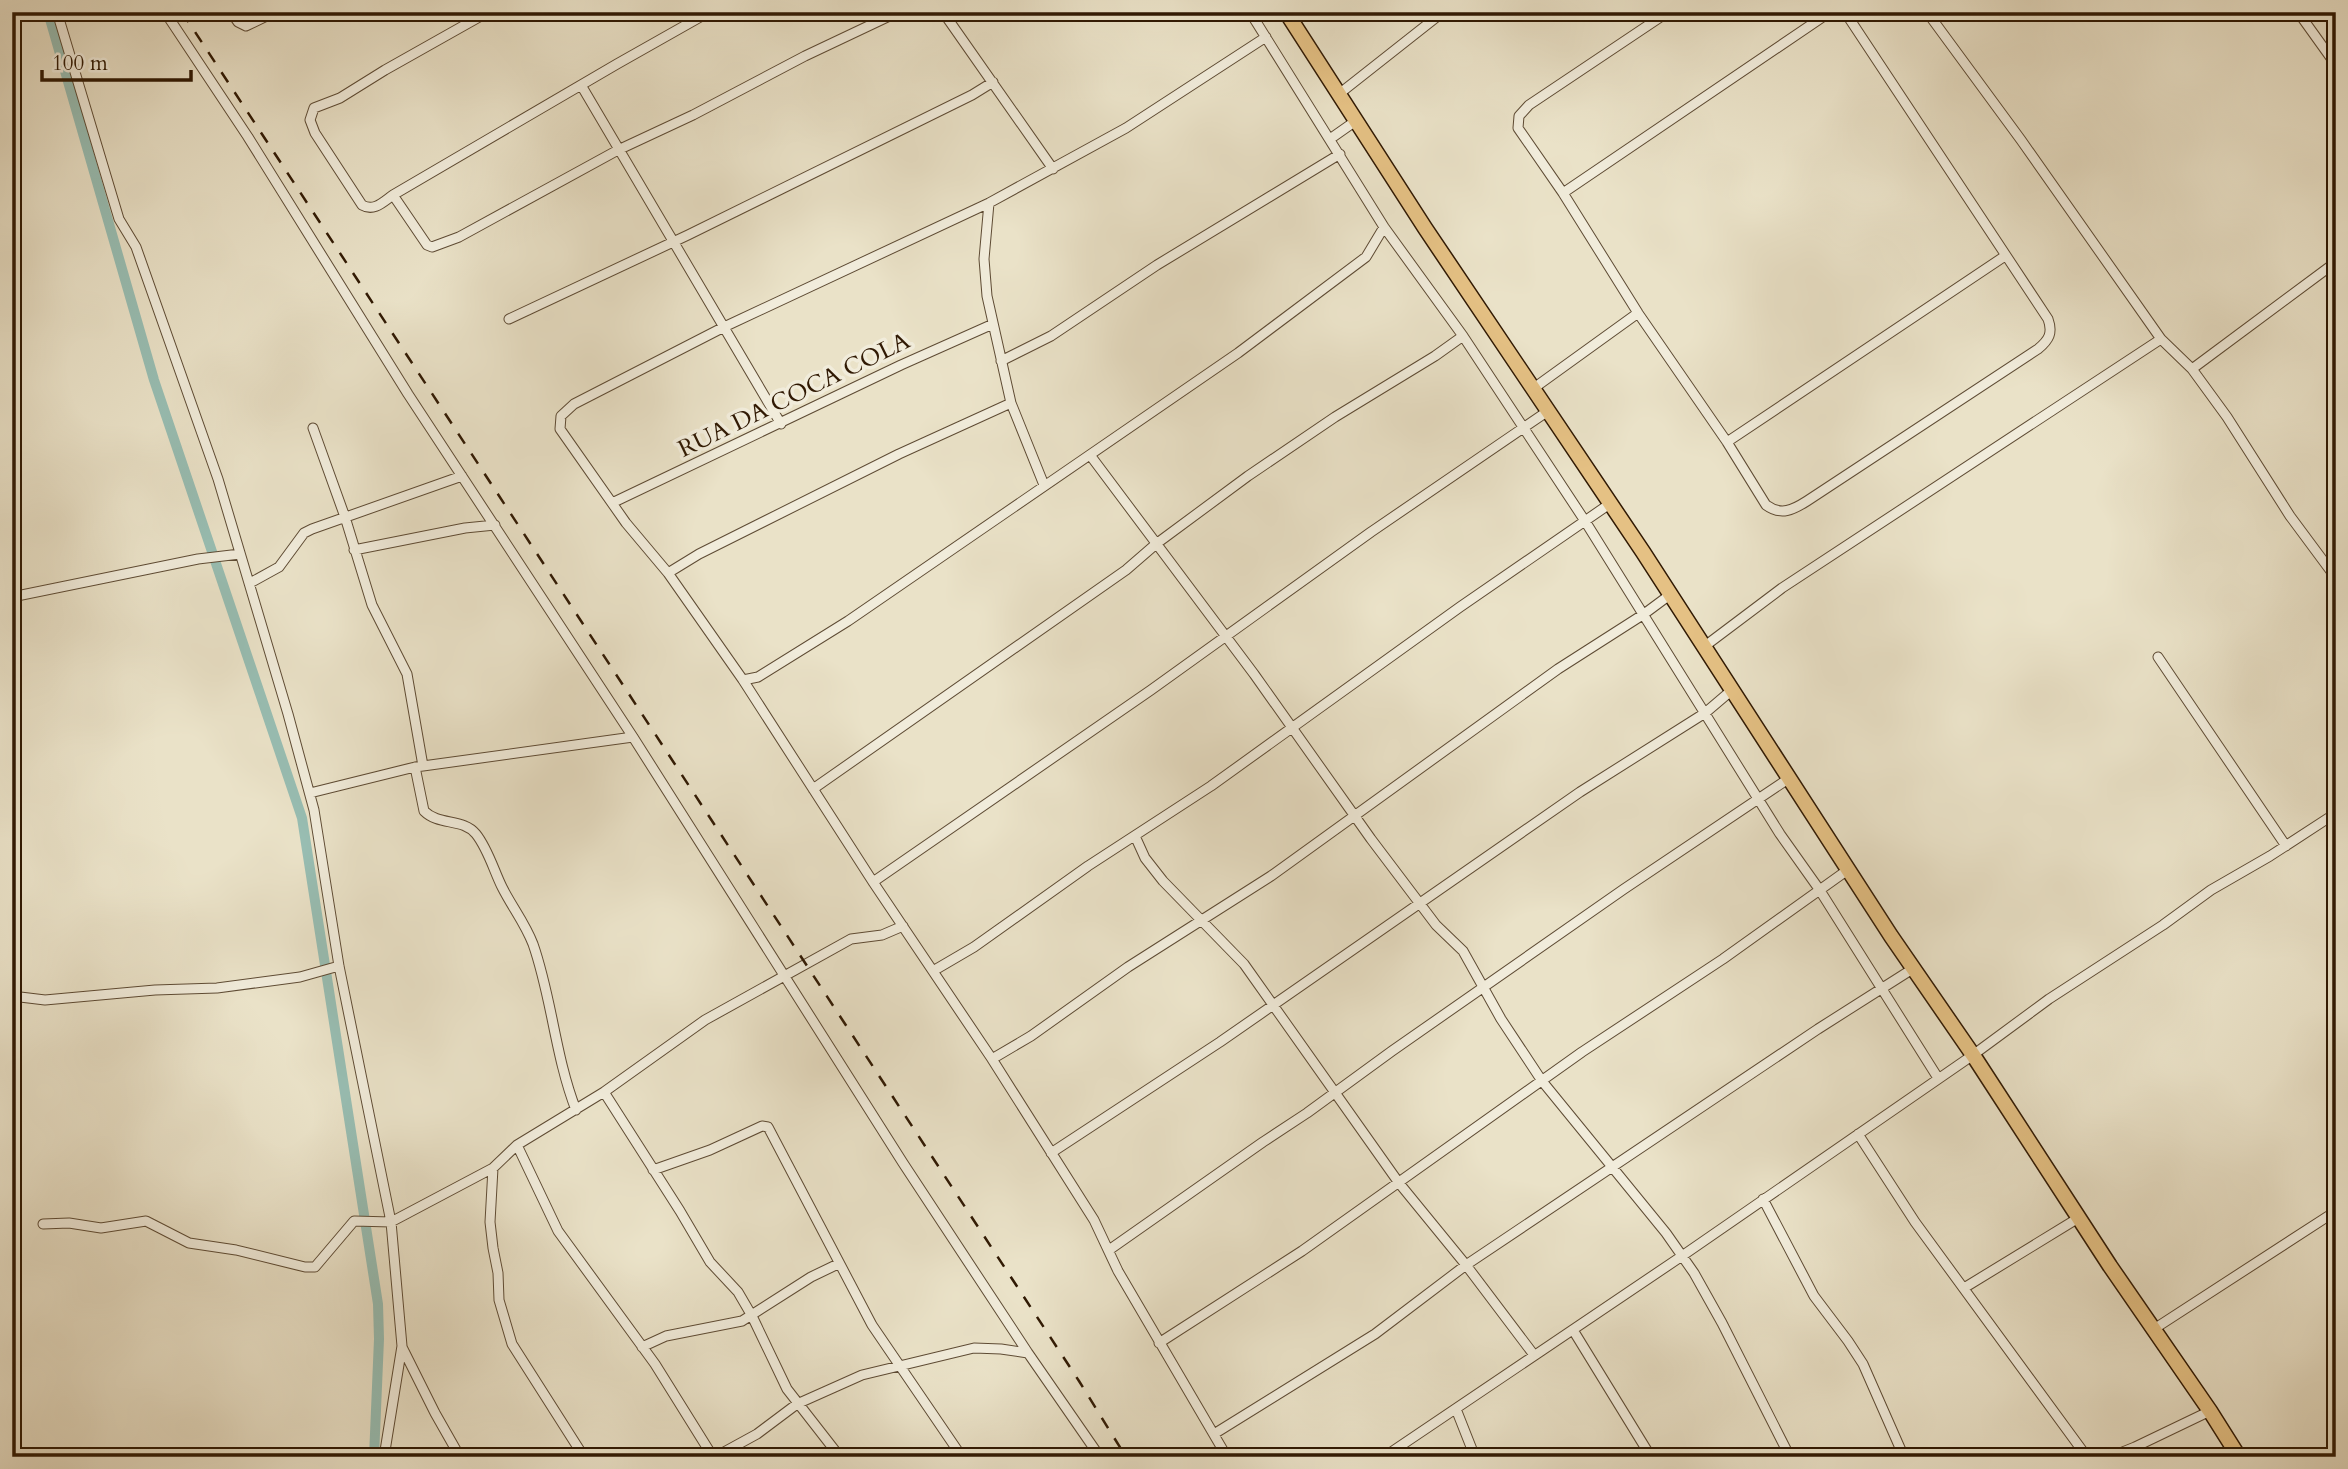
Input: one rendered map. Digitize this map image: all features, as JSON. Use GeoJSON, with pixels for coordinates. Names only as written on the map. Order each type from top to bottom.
{"type":"FeatureCollection","features":[{"type":"Feature","properties":{"kind":"main road"},"geometry":{"type":"LineString","coordinates":[[1286,12],[1425,228],[1671,594],[1788,779],[2239,1457]]}},
{"type":"Feature","properties":{"kind":"street"},"geometry":{"type":"LineString","coordinates":[[57,12],[119,219],[136,247],[218,480],[310,793],[339,966],[391,1222],[402,1346],[384,1457]]}},
{"type":"Feature","properties":{"kind":"street"},"geometry":{"type":"LineString","coordinates":[[165,12],[248,137],[462,476],[633,737],[738,907],[903,1163],[1100,1457]]}},
{"type":"Feature","properties":{"kind":"street"},"geometry":{"type":"LineString","coordinates":[[231,12],[238,22],[246,26],[275,12]]}},
{"type":"Feature","properties":{"kind":"street"},"geometry":{"type":"LineString","coordinates":[[488,12],[344,96],[314,108],[310,120],[315,133],[362,205],[376,207],[580,85],[709,12]]}},
{"type":"Feature","properties":{"kind":"street"},"geometry":{"type":"LineString","coordinates":[[393,195],[427,245],[435,247],[460,237],[618,150],[693,116],[805,56],[898,12]]}},
{"type":"Feature","properties":{"kind":"street"},"geometry":{"type":"LineString","coordinates":[[943,12],[1053,169]]}},
{"type":"Feature","properties":{"kind":"street"},"geometry":{"type":"LineString","coordinates":[[1250,12],[1384,227],[1463,335],[1585,522],[1760,798],[1780,834],[1819,889],[1938,1078]]}},
{"type":"Feature","properties":{"kind":"street"},"geometry":{"type":"LineString","coordinates":[[1339,94],[1443,12]]}},
{"type":"Feature","properties":{"kind":"street"},"geometry":{"type":"LineString","coordinates":[[1668,12],[1529,105],[1518,116],[1517,122],[1522,135],[1563,193],[1638,313],[1727,442],[1766,505],[1778,511],[1793,510],[1950,408],[2038,349],[2050,334],[2048,319],[1845,12]]}},
{"type":"Feature","properties":{"kind":"street"},"geometry":{"type":"LineString","coordinates":[[1563,193],[1830,12]]}},
{"type":"Feature","properties":{"kind":"street"},"geometry":{"type":"LineString","coordinates":[[1927,12],[2161,339],[2192,369],[2290,516],[2336,578]]}},
{"type":"Feature","properties":{"kind":"street"},"geometry":{"type":"LineString","coordinates":[[2298,12],[2336,65]]}},
{"type":"Feature","properties":{"kind":"street"},"geometry":{"type":"LineString","coordinates":[[1227,1457],[1118,1270],[1094,1220],[992,1059],[873,882],[743,680],[668,573],[612,503],[560,429],[561,416],[574,404],[724,327],[989,203],[1126,128],[1266,37]]}},
{"type":"Feature","properties":{"kind":"street"},"geometry":{"type":"LineString","coordinates":[[509,319],[672,243],[972,95],[993,82]]}},
{"type":"Feature","properties":{"kind":"street"},"geometry":{"type":"LineString","coordinates":[[580,85],[781,424]]}},
{"type":"Feature","properties":{"kind":"street"},"geometry":{"type":"LineString","coordinates":[[1330,139],[1357,120]]}},
{"type":"Feature","properties":{"kind":"street"},"geometry":{"type":"LineString","coordinates":[[1001,361],[1051,336],[1157,265],[1340,154]]}},
{"type":"Feature","properties":{"kind":"street"},"geometry":{"type":"LineString","coordinates":[[989,203],[985,277],[993,324],[1011,404],[1044,485]]}},
{"type":"Feature","properties":{"kind":"street"},"geometry":{"type":"LineString","coordinates":[[743,680],[758,677],[848,621],[1044,485],[1160,409],[1366,257],[1384,227]]}},
{"type":"Feature","properties":{"kind":"street"},"geometry":{"type":"LineString","coordinates":[[1727,442],[2005,256]]}},
{"type":"Feature","properties":{"kind":"street"},"geometry":{"type":"LineString","coordinates":[[2192,369],[2336,262]]}},
{"type":"Feature","properties":{"kind":"street"},"geometry":{"type":"LineString","coordinates":[[1534,388],[1638,313]]}},
{"type":"Feature","properties":{"kind":"street","name":"RUA DA COCA COLA"},"geometry":{"type":"LineString","coordinates":[[612,503],[993,324]]}},
{"type":"Feature","properties":{"kind":"street"},"geometry":{"type":"LineString","coordinates":[[813,789],[1026,642],[1126,570],[1156,544],[1325,424],[1435,356],[1463,335]]}},
{"type":"Feature","properties":{"kind":"street"},"geometry":{"type":"LineString","coordinates":[[1705,646],[1782,588],[2161,339]]}},
{"type":"Feature","properties":{"kind":"street"},"geometry":{"type":"LineString","coordinates":[[668,573],[699,554],[900,454],[1011,404]]}},
{"type":"Feature","properties":{"kind":"street"},"geometry":{"type":"LineString","coordinates":[[873,882],[1226,637],[1523,426],[1549,411]]}},
{"type":"Feature","properties":{"kind":"street"},"geometry":{"type":"LineString","coordinates":[[313,428],[345,517],[372,605],[407,674],[424,811],[439,820],[463,825],[475,832],[504,891],[522,920],[550,1001],[558,1052],[576,1110]]}},
{"type":"Feature","properties":{"kind":"street"},"geometry":{"type":"LineString","coordinates":[[1090,455],[1436,925],[1463,951],[1507,1028],[1542,1081],[1614,1167],[1694,1273],[1790,1457]]}},
{"type":"Feature","properties":{"kind":"street"},"geometry":{"type":"LineString","coordinates":[[250,583],[284,562],[304,533],[462,476]]}},
{"type":"Feature","properties":{"kind":"street"},"geometry":{"type":"LineString","coordinates":[[933,971],[974,947],[1211,786],[1460,607],[1611,503]]}},
{"type":"Feature","properties":{"kind":"street"},"geometry":{"type":"LineString","coordinates":[[354,550],[465,528],[495,525]]}},
{"type":"Feature","properties":{"kind":"street"},"geometry":{"type":"LineString","coordinates":[[12,597],[198,559],[240,554]]}},
{"type":"Feature","properties":{"kind":"street"},"geometry":{"type":"LineString","coordinates":[[992,1059],[1031,1036],[1128,967],[1271,876],[1558,669],[1671,594]]}},
{"type":"Feature","properties":{"kind":"street"},"geometry":{"type":"LineString","coordinates":[[2158,657],[2286,846]]}},
{"type":"Feature","properties":{"kind":"street"},"geometry":{"type":"LineString","coordinates":[[1051,1153],[1170,1075],[1580,792],[1706,713],[1732,690]]}},
{"type":"Feature","properties":{"kind":"street"},"geometry":{"type":"LineString","coordinates":[[310,793],[419,766],[633,737]]}},
{"type":"Feature","properties":{"kind":"street"},"geometry":{"type":"LineString","coordinates":[[1109,1250],[1623,888],[1788,779]]}},
{"type":"Feature","properties":{"kind":"street"},"geometry":{"type":"LineString","coordinates":[[1384,1457],[1682,1256],[1973,1055],[2049,999],[2163,925],[2211,890],[2336,813]]}},
{"type":"Feature","properties":{"kind":"street"},"geometry":{"type":"LineString","coordinates":[[1135,836],[1145,858],[1163,881],[1199,921],[1244,964],[1399,1183],[1534,1355]]}},
{"type":"Feature","properties":{"kind":"street"},"geometry":{"type":"LineString","coordinates":[[1160,1343],[1302,1251],[1849,869]]}},
{"type":"Feature","properties":{"kind":"street"},"geometry":{"type":"LineString","coordinates":[[43,1224],[69,1223],[101,1227],[146,1221],[189,1243],[236,1250],[310,1268],[320,1264],[354,1221],[391,1222],[493,1168],[517,1145],[604,1092],[705,1020],[851,939],[882,935],[903,926]]}},
{"type":"Feature","properties":{"kind":"street"},"geometry":{"type":"LineString","coordinates":[[12,996],[45,1000],[155,989],[217,988],[300,977],[339,966]]}},
{"type":"Feature","properties":{"kind":"street"},"geometry":{"type":"LineString","coordinates":[[1214,1434],[1375,1334],[1466,1265],[1914,968]]}},
{"type":"Feature","properties":{"kind":"street"},"geometry":{"type":"LineString","coordinates":[[604,1092],[710,1262],[738,1292],[797,1404],[840,1457]]}},
{"type":"Feature","properties":{"kind":"street"},"geometry":{"type":"LineString","coordinates":[[653,1170],[710,1150],[766,1125],[872,1325],[962,1457]]}},
{"type":"Feature","properties":{"kind":"street"},"geometry":{"type":"LineString","coordinates":[[1858,1133],[1915,1223],[2087,1457]]}},
{"type":"Feature","properties":{"kind":"street"},"geometry":{"type":"LineString","coordinates":[[517,1145],[558,1231],[642,1347],[714,1457],[757,1434],[797,1404],[840,1383],[898,1365],[974,1349],[1028,1353]]}},
{"type":"Feature","properties":{"kind":"street"},"geometry":{"type":"LineString","coordinates":[[493,1168],[490,1222],[504,1324],[512,1344],[584,1457]]}},
{"type":"Feature","properties":{"kind":"street"},"geometry":{"type":"LineString","coordinates":[[1763,1199],[1814,1296],[1863,1364],[1904,1457]]}},
{"type":"Feature","properties":{"kind":"street"},"geometry":{"type":"LineString","coordinates":[[2154,1329],[2336,1211]]}},
{"type":"Feature","properties":{"kind":"street"},"geometry":{"type":"LineString","coordinates":[[1964,1288],[2080,1217]]}},
{"type":"Feature","properties":{"kind":"street"},"geometry":{"type":"LineString","coordinates":[[642,1347],[666,1336],[742,1321],[838,1264]]}},
{"type":"Feature","properties":{"kind":"street"},"geometry":{"type":"LineString","coordinates":[[1573,1330],[1651,1457]]}},
{"type":"Feature","properties":{"kind":"street"},"geometry":{"type":"LineString","coordinates":[[402,1346],[460,1457]]}},
{"type":"Feature","properties":{"kind":"street"},"geometry":{"type":"LineString","coordinates":[[1456,1409],[1475,1457]]}},
{"type":"Feature","properties":{"kind":"street"},"geometry":{"type":"LineString","coordinates":[[2110,1457],[2210,1411]]}},
{"type":"Feature","properties":{"kind":"waterway"},"geometry":{"type":"LineString","coordinates":[[48,12],[154,380],[302,818],[378,1304],[374,1457]]}},
{"type":"Feature","properties":{"kind":"railway"},"geometry":{"type":"LineString","coordinates":[[182,12],[1079,1381],[1126,1457]]}}]}
